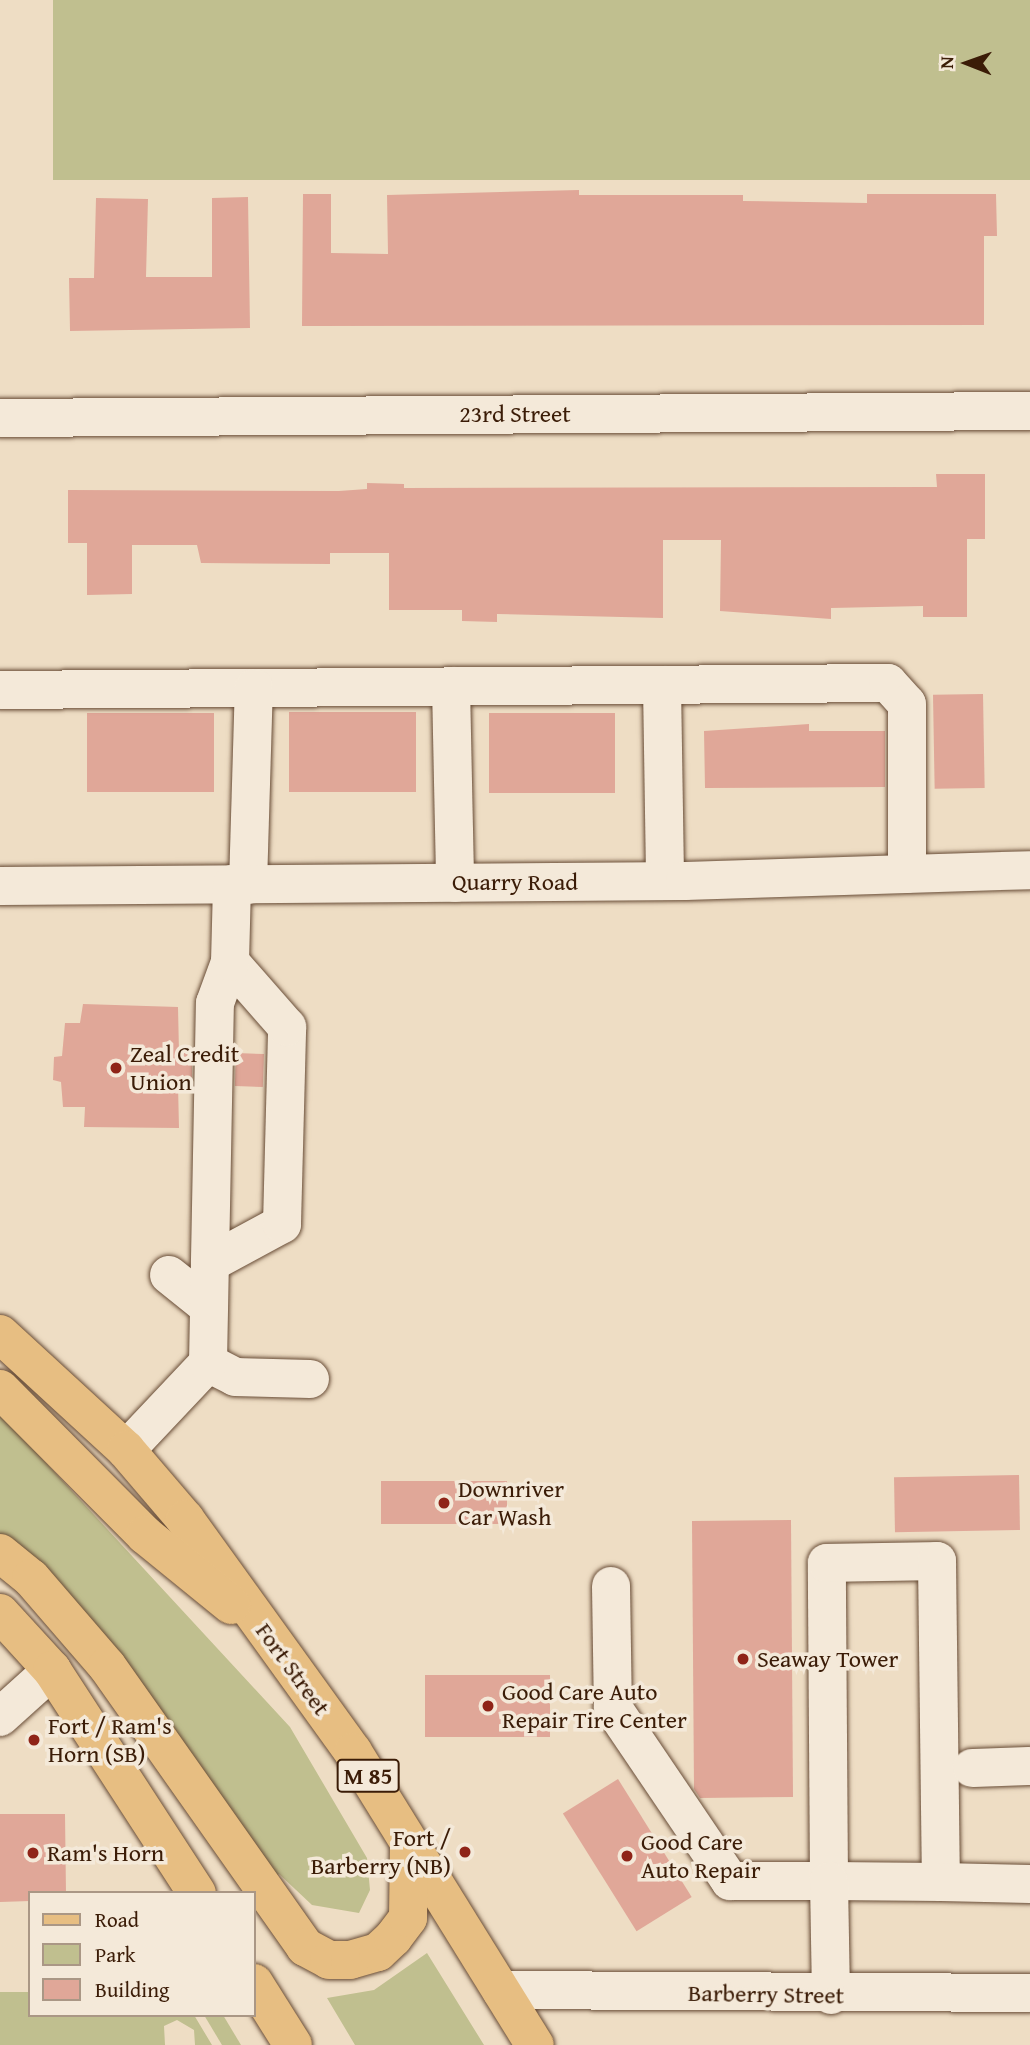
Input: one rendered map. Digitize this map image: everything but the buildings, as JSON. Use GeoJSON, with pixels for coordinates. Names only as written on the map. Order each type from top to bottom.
{"type":"FeatureCollection","features":[{"type":"Feature","properties":{"kind":"main road","name":"Fort Street"},"geometry":{"type":"LineString","coordinates":[[0,1334],[126,1450],[185,1518],[409,1841],[535,2045]]}},
{"type":"Feature","properties":{"kind":"main road"},"geometry":{"type":"LineString","coordinates":[[0,1389],[145,1535],[270,1637]]}},
{"type":"Feature","properties":{"kind":"main road"},"geometry":{"type":"LineString","coordinates":[[0,1553],[31,1578],[107,1666],[305,1947],[329,1960],[350,1960],[378,1952],[393,1938],[408,1918],[409,1841]]}},
{"type":"Feature","properties":{"kind":"main road"},"geometry":{"type":"LineString","coordinates":[[0,1613],[52,1670],[196,1891]]}},
{"type":"Feature","properties":{"kind":"main road"},"geometry":{"type":"LineString","coordinates":[[256,1986],[293,2045]]}},
{"type":"Feature","properties":{"kind":"street","name":"23rd Street"},"geometry":{"type":"LineString","coordinates":[[0,418],[1030,411]]}},
{"type":"Feature","properties":{"kind":"street"},"geometry":{"type":"LineString","coordinates":[[0,690],[888,683],[907,704],[907,874]]}},
{"type":"Feature","properties":{"kind":"street"},"geometry":{"type":"LineString","coordinates":[[662,685],[665,881]]}},
{"type":"Feature","properties":{"kind":"street"},"geometry":{"type":"LineString","coordinates":[[452,687],[455,883]]}},
{"type":"Feature","properties":{"kind":"street"},"geometry":{"type":"LineString","coordinates":[[126,1450],[208,1363],[215,1003],[230,962],[240,884],[254,688]]}},
{"type":"Feature","properties":{"kind":"street","name":"Quarry Road"},"geometry":{"type":"LineString","coordinates":[[0,886],[665,881],[1030,870]]}},
{"type":"Feature","properties":{"kind":"street"},"geometry":{"type":"LineString","coordinates":[[210,1263],[282,1224],[287,1027],[230,962]]}},
{"type":"Feature","properties":{"kind":"street"},"geometry":{"type":"LineString","coordinates":[[169,1275],[209,1307]]}},
{"type":"Feature","properties":{"kind":"street"},"geometry":{"type":"LineString","coordinates":[[208,1363],[235,1377],[310,1379]]}},
{"type":"Feature","properties":{"kind":"street"},"geometry":{"type":"LineString","coordinates":[[831,1995],[827,1563],[937,1561],[941,1882]]}},
{"type":"Feature","properties":{"kind":"street"},"geometry":{"type":"LineString","coordinates":[[611,1586],[613,1708],[730,1881],[1030,1884]]}},
{"type":"Feature","properties":{"kind":"street"},"geometry":{"type":"LineString","coordinates":[[0,1717],[52,1670]]}},
{"type":"Feature","properties":{"kind":"street"},"geometry":{"type":"LineString","coordinates":[[972,1768],[1030,1766]]}},
{"type":"Feature","properties":{"kind":"street","name":"Barberry Street"},"geometry":{"type":"LineString","coordinates":[[501,1990],[831,1995],[1030,1993]]}},
{"type":"Feature","properties":{"kind":"green space"},"geometry":{"type":"Polygon","coordinates":[[[53,0],[1030,0],[1030,180],[53,180],[53,0]]]}},
{"type":"Feature","properties":{"kind":"green space"},"geometry":{"type":"Polygon","coordinates":[[[0,1413],[290,1727],[367,1858],[370,1890],[359,1913],[312,1905],[279,1874],[272,1878],[0,1535],[0,1413]]]}},
{"type":"Feature","properties":{"kind":"green space"},"geometry":{"type":"Polygon","coordinates":[[[427,1953],[484,2045],[355,2045],[327,1998],[374,1990],[427,1953]]]}},
{"type":"Feature","properties":{"kind":"green space"},"geometry":{"type":"Polygon","coordinates":[[[0,1992],[28,1992],[28,2017],[195,2017],[212,2045],[195,2045],[194,2030],[177,2020],[164,2026],[165,2045],[0,2045],[0,1992]]]}},
{"type":"Feature","properties":{"kind":"green space"},"geometry":{"type":"Polygon","coordinates":[[[205,2017],[224,2017],[241,2045],[222,2045],[205,2017]]]}},
{"type":"Feature","properties":{"kind":"place","name":"Zeal Credit Union"},"geometry":{"type":"Point","coordinates":[116,1068]}},
{"type":"Feature","properties":{"kind":"place","name":"Downriver Car Wash"},"geometry":{"type":"Point","coordinates":[444,1503]}},
{"type":"Feature","properties":{"kind":"place","name":"Seaway Tower"},"geometry":{"type":"Point","coordinates":[743,1659]}},
{"type":"Feature","properties":{"kind":"place","name":"Good Care Auto Repair Tire Center"},"geometry":{"type":"Point","coordinates":[488,1706]}},
{"type":"Feature","properties":{"kind":"place","name":"Fort / Ram's Horn (SB)"},"geometry":{"type":"Point","coordinates":[34,1740]}},
{"type":"Feature","properties":{"kind":"place","name":"Fort / Barberry (NB)"},"geometry":{"type":"Point","coordinates":[465,1852]}},
{"type":"Feature","properties":{"kind":"place","name":"Ram's Horn"},"geometry":{"type":"Point","coordinates":[33,1853]}},
{"type":"Feature","properties":{"kind":"place","name":"Good Care Auto Repair"},"geometry":{"type":"Point","coordinates":[627,1856]}}]}
